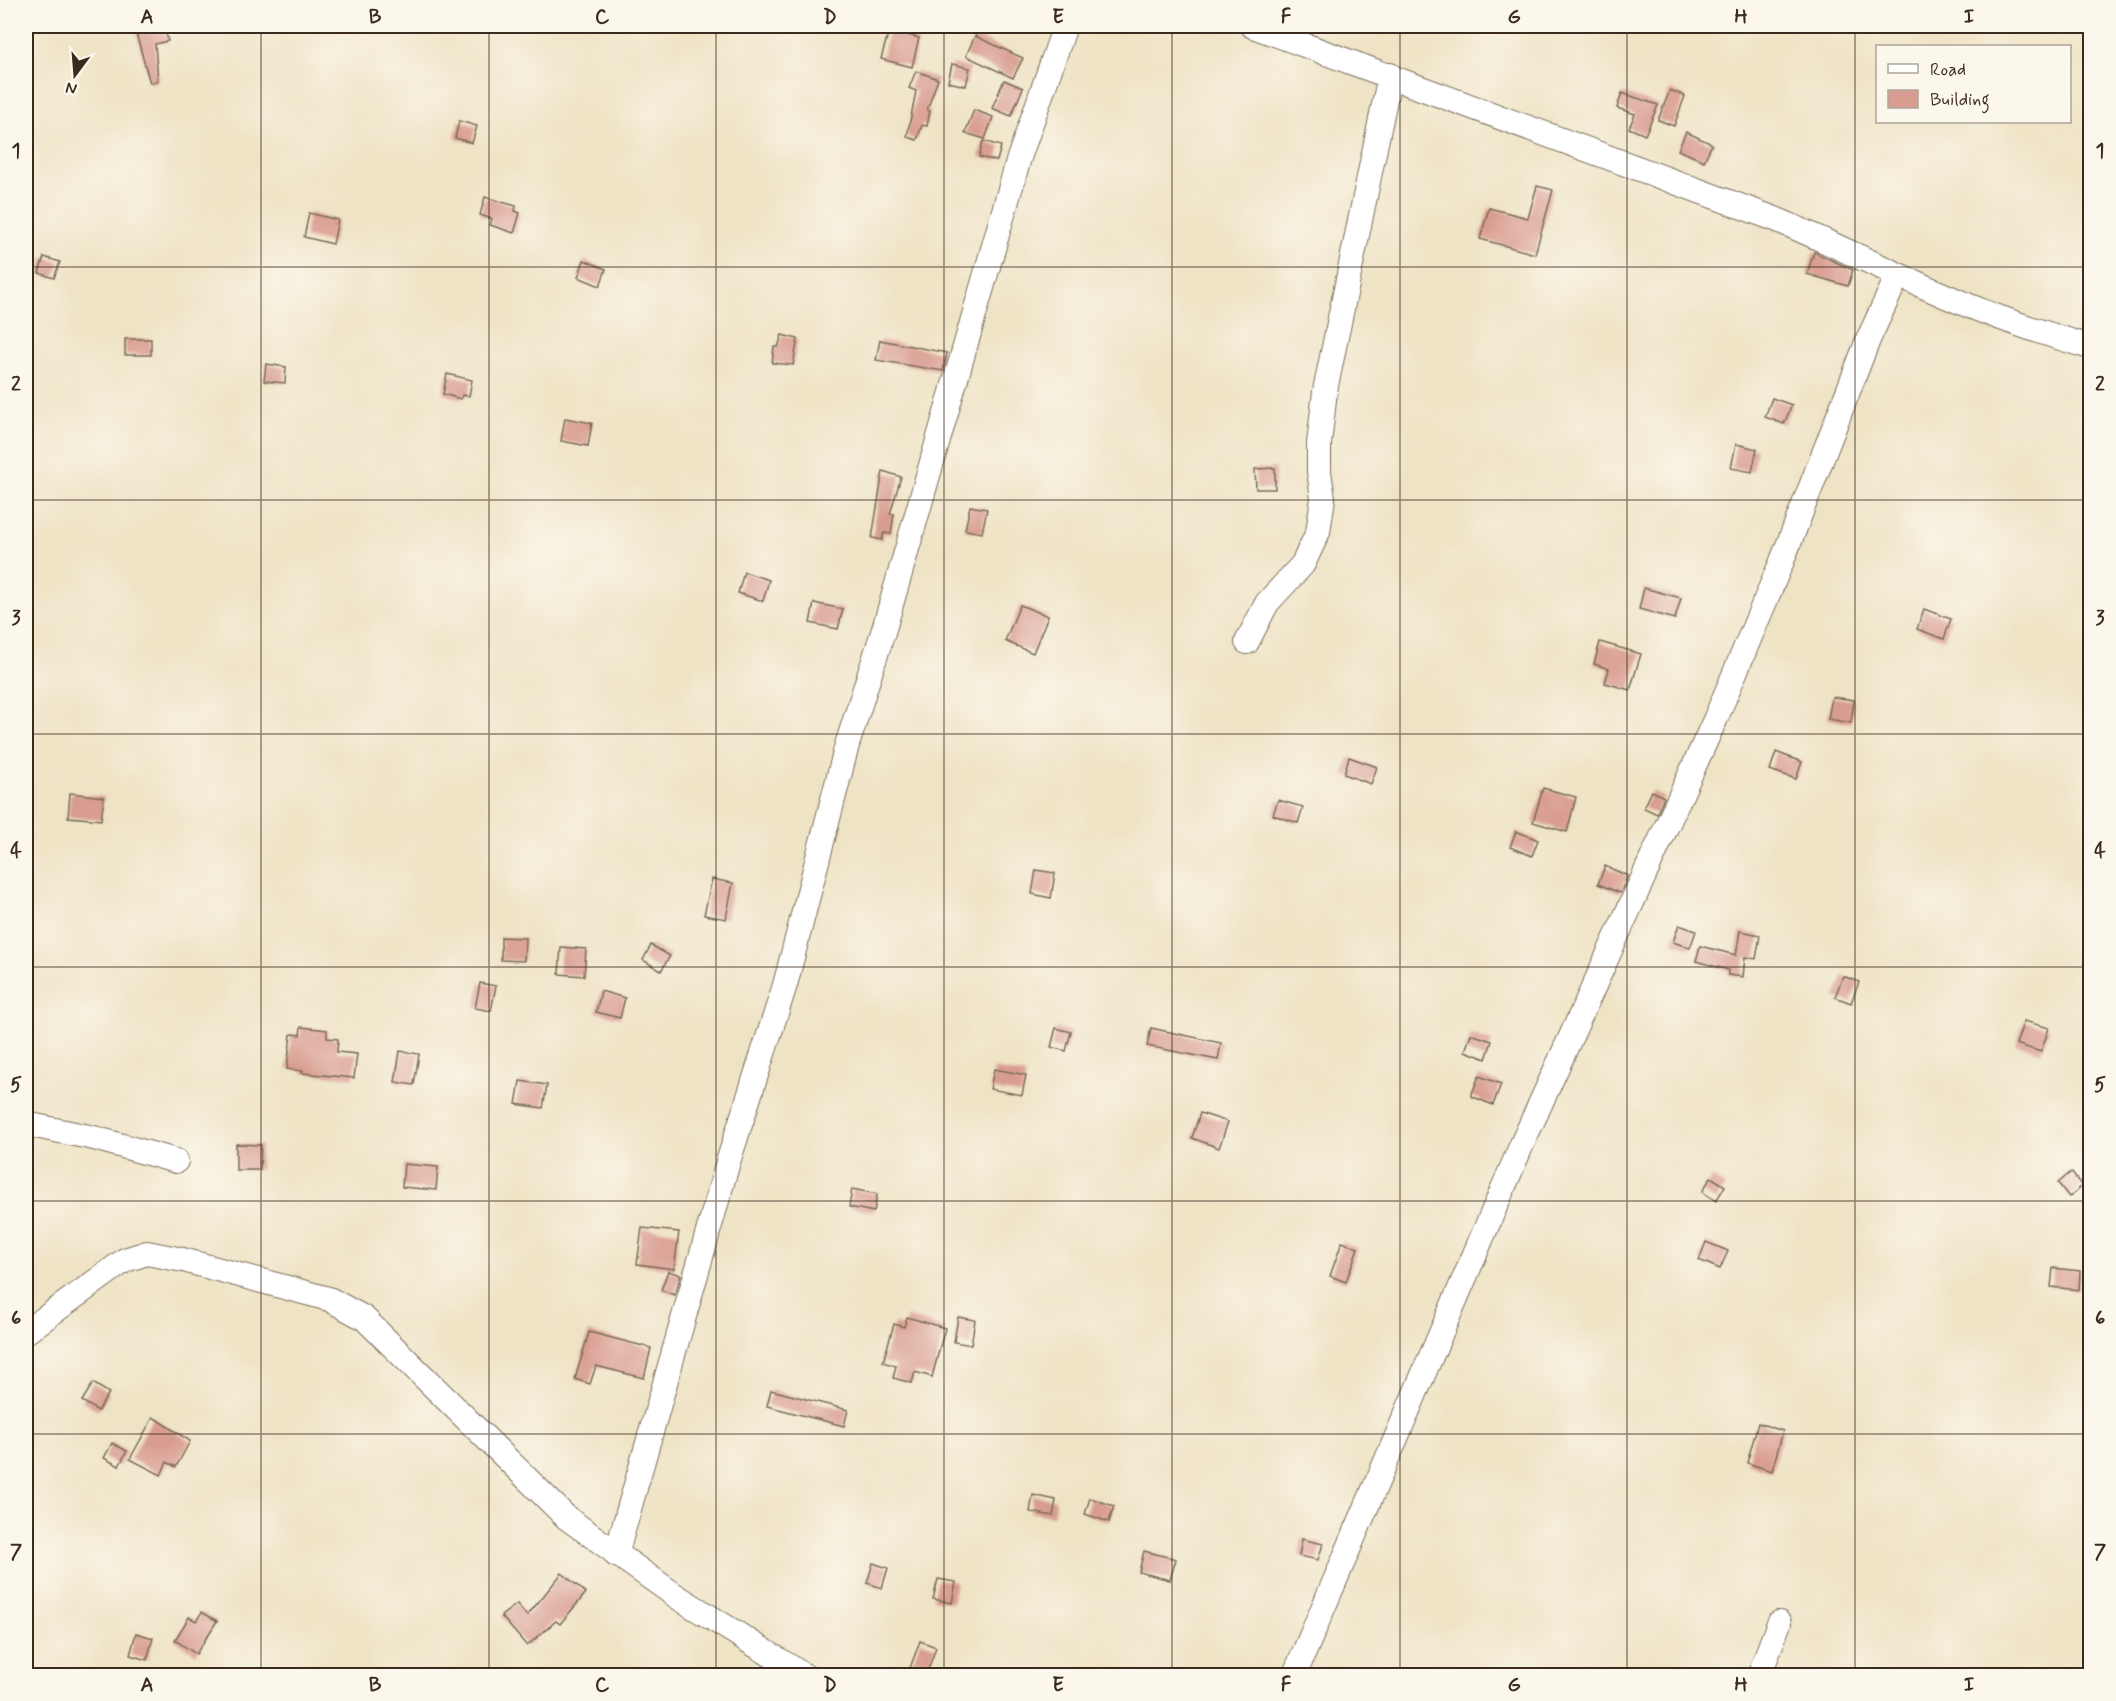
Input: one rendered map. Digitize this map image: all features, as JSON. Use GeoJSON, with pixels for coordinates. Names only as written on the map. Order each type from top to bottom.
{"type":"FeatureCollection","features":[{"type":"Feature","properties":{"kind":"street"},"geometry":{"type":"LineString","coordinates":[[616,1555],[728,1162],[785,986],[847,745],[884,629],[1004,210],[1065,26]]}},
{"type":"Feature","properties":{"kind":"street"},"geometry":{"type":"LineString","coordinates":[[1253,26],[1775,219],[1842,246],[1960,303],[2024,327],[2091,347]]}},
{"type":"Feature","properties":{"kind":"street"},"geometry":{"type":"LineString","coordinates":[[1246,642],[1267,603],[1303,564],[1318,532],[1323,498],[1318,472],[1319,444],[1326,391],[1390,75]]}},
{"type":"Feature","properties":{"kind":"street"},"geometry":{"type":"LineString","coordinates":[[1294,1676],[1513,1165],[1715,720],[1782,561],[1868,340],[1898,275]]}},
{"type":"Feature","properties":{"kind":"street"},"geometry":{"type":"LineString","coordinates":[[26,1124],[94,1138],[176,1161]]}},
{"type":"Feature","properties":{"kind":"street"},"geometry":{"type":"LineString","coordinates":[[26,1332],[125,1260],[147,1253],[183,1260],[338,1302],[364,1318],[505,1454],[548,1502],[616,1555],[756,1647],[805,1676]]}},
{"type":"Feature","properties":{"kind":"street"},"geometry":{"type":"LineString","coordinates":[[1759,1676],[1779,1623]]}},
{"type":"Feature","properties":{"kind":"building"},"geometry":{"type":"Polygon","coordinates":[[[134,26],[164,26],[168,41],[155,44],[158,81],[150,83],[134,26]]]}},
{"type":"Feature","properties":{"kind":"building"},"geometry":{"type":"Polygon","coordinates":[[[889,30],[919,38],[912,67],[881,59],[889,30]]]}},
{"type":"Feature","properties":{"kind":"building"},"geometry":{"type":"Polygon","coordinates":[[[975,36],[1023,58],[1013,78],[966,56],[975,36]]]}},
{"type":"Feature","properties":{"kind":"building"},"geometry":{"type":"Polygon","coordinates":[[[952,64],[970,68],[966,86],[948,82],[952,64]]]}},
{"type":"Feature","properties":{"kind":"building"},"geometry":{"type":"Polygon","coordinates":[[[916,71],[938,79],[927,110],[930,111],[927,126],[922,125],[917,140],[907,137],[916,91],[909,88],[916,71]]]}},
{"type":"Feature","properties":{"kind":"building"},"geometry":{"type":"Polygon","coordinates":[[[1004,80],[1023,88],[1011,116],[992,108],[1004,80]]]}},
{"type":"Feature","properties":{"kind":"building"},"geometry":{"type":"Polygon","coordinates":[[[1670,90],[1685,96],[1674,126],[1658,120],[1670,90]]]}},
{"type":"Feature","properties":{"kind":"building"},"geometry":{"type":"Polygon","coordinates":[[[1622,93],[1658,105],[1645,135],[1629,128],[1635,114],[1617,108],[1622,93]]]}},
{"type":"Feature","properties":{"kind":"building"},"geometry":{"type":"Polygon","coordinates":[[[974,110],[993,117],[985,139],[965,133],[974,110]]]}},
{"type":"Feature","properties":{"kind":"building"},"geometry":{"type":"Polygon","coordinates":[[[459,121],[477,126],[472,143],[455,138],[459,121]]]}},
{"type":"Feature","properties":{"kind":"building"},"geometry":{"type":"Polygon","coordinates":[[[1686,132],[1712,144],[1704,161],[1678,150],[1686,132]]]}},
{"type":"Feature","properties":{"kind":"building"},"geometry":{"type":"Polygon","coordinates":[[[983,141],[1001,146],[997,161],[979,157],[983,141]]]}},
{"type":"Feature","properties":{"kind":"building"},"geometry":{"type":"Polygon","coordinates":[[[1537,186],[1553,190],[1535,254],[1480,239],[1489,208],[1528,218],[1537,186]]]}},
{"type":"Feature","properties":{"kind":"building"},"geometry":{"type":"Polygon","coordinates":[[[485,197],[516,206],[515,211],[520,213],[514,233],[490,225],[492,219],[480,215],[485,197]]]}},
{"type":"Feature","properties":{"kind":"building"},"geometry":{"type":"Polygon","coordinates":[[[309,213],[338,220],[333,244],[304,237],[309,213]]]}},
{"type":"Feature","properties":{"kind":"building"},"geometry":{"type":"Polygon","coordinates":[[[1814,252],[1853,270],[1848,286],[1807,274],[1814,252]]]}},
{"type":"Feature","properties":{"kind":"building"},"geometry":{"type":"Polygon","coordinates":[[[44,257],[60,262],[54,278],[39,273],[44,257]]]}},
{"type":"Feature","properties":{"kind":"building"},"geometry":{"type":"Polygon","coordinates":[[[584,260],[606,269],[600,286],[578,277],[584,260]]]}},
{"type":"Feature","properties":{"kind":"building"},"geometry":{"type":"Polygon","coordinates":[[[782,335],[798,339],[793,365],[772,363],[774,347],[778,347],[782,335]]]}},
{"type":"Feature","properties":{"kind":"building"},"geometry":{"type":"Polygon","coordinates":[[[125,339],[151,339],[151,355],[125,355],[125,339]]]}},
{"type":"Feature","properties":{"kind":"building"},"geometry":{"type":"Polygon","coordinates":[[[880,340],[947,353],[943,371],[876,360],[880,340]]]}},
{"type":"Feature","properties":{"kind":"building"},"geometry":{"type":"Polygon","coordinates":[[[266,364],[286,367],[285,383],[264,381],[266,364]]]}},
{"type":"Feature","properties":{"kind":"building"},"geometry":{"type":"Polygon","coordinates":[[[447,374],[472,380],[469,396],[462,395],[461,399],[443,394],[447,374]]]}},
{"type":"Feature","properties":{"kind":"building"},"geometry":{"type":"Polygon","coordinates":[[[1772,398],[1792,405],[1784,424],[1765,417],[1772,398]]]}},
{"type":"Feature","properties":{"kind":"building"},"geometry":{"type":"Polygon","coordinates":[[[565,418],[592,423],[588,446],[561,441],[565,418]]]}},
{"type":"Feature","properties":{"kind":"building"},"geometry":{"type":"Polygon","coordinates":[[[1736,444],[1757,449],[1752,472],[1731,468],[1736,444]]]}},
{"type":"Feature","properties":{"kind":"building"},"geometry":{"type":"Polygon","coordinates":[[[1275,468],[1275,489],[1256,489],[1255,469],[1275,468]]]}},
{"type":"Feature","properties":{"kind":"building"},"geometry":{"type":"Polygon","coordinates":[[[883,471],[901,477],[890,514],[894,514],[891,534],[884,533],[882,540],[872,538],[883,471]]]}},
{"type":"Feature","properties":{"kind":"building"},"geometry":{"type":"Polygon","coordinates":[[[970,506],[987,509],[982,533],[965,530],[970,506]]]}},
{"type":"Feature","properties":{"kind":"building"},"geometry":{"type":"Polygon","coordinates":[[[744,572],[769,580],[763,601],[738,593],[744,572]]]}},
{"type":"Feature","properties":{"kind":"building"},"geometry":{"type":"Polygon","coordinates":[[[1644,588],[1681,598],[1675,619],[1639,609],[1644,588]]]}},
{"type":"Feature","properties":{"kind":"building"},"geometry":{"type":"Polygon","coordinates":[[[814,603],[843,609],[838,629],[810,623],[814,603]]]}},
{"type":"Feature","properties":{"kind":"building"},"geometry":{"type":"Polygon","coordinates":[[[1020,605],[1048,616],[1033,653],[1005,641],[1020,605]]]}},
{"type":"Feature","properties":{"kind":"building"},"geometry":{"type":"Polygon","coordinates":[[[1924,609],[1951,619],[1944,639],[1917,629],[1924,609]]]}},
{"type":"Feature","properties":{"kind":"building"},"geometry":{"type":"Polygon","coordinates":[[[1600,642],[1641,654],[1630,690],[1605,683],[1609,669],[1594,664],[1600,642]]]}},
{"type":"Feature","properties":{"kind":"building"},"geometry":{"type":"Polygon","coordinates":[[[1832,697],[1854,700],[1851,723],[1828,719],[1832,697]]]}},
{"type":"Feature","properties":{"kind":"building"},"geometry":{"type":"Polygon","coordinates":[[[1776,752],[1802,762],[1796,779],[1770,770],[1776,752]]]}},
{"type":"Feature","properties":{"kind":"building"},"geometry":{"type":"Polygon","coordinates":[[[1349,757],[1377,767],[1371,784],[1344,774],[1349,757]]]}},
{"type":"Feature","properties":{"kind":"building"},"geometry":{"type":"Polygon","coordinates":[[[1543,788],[1576,797],[1567,832],[1533,822],[1543,788]]]}},
{"type":"Feature","properties":{"kind":"building"},"geometry":{"type":"Polygon","coordinates":[[[1652,791],[1664,797],[1657,814],[1644,808],[1652,791]]]}},
{"type":"Feature","properties":{"kind":"building"},"geometry":{"type":"Polygon","coordinates":[[[70,793],[104,797],[101,820],[68,817],[70,793]]]}},
{"type":"Feature","properties":{"kind":"building"},"geometry":{"type":"Polygon","coordinates":[[[1278,800],[1303,807],[1298,823],[1273,815],[1278,800]]]}},
{"type":"Feature","properties":{"kind":"building"},"geometry":{"type":"Polygon","coordinates":[[[1516,831],[1538,840],[1532,856],[1510,847],[1516,831]]]}},
{"type":"Feature","properties":{"kind":"building"},"geometry":{"type":"Polygon","coordinates":[[[1605,866],[1628,876],[1620,893],[1598,884],[1605,866]]]}},
{"type":"Feature","properties":{"kind":"building"},"geometry":{"type":"Polygon","coordinates":[[[1036,870],[1055,873],[1051,898],[1032,894],[1036,870]]]}},
{"type":"Feature","properties":{"kind":"building"},"geometry":{"type":"Polygon","coordinates":[[[712,879],[733,883],[726,919],[704,915],[712,879]]]}},
{"type":"Feature","properties":{"kind":"building"},"geometry":{"type":"Polygon","coordinates":[[[1679,925],[1696,931],[1690,948],[1673,942],[1679,925]]]}},
{"type":"Feature","properties":{"kind":"building"},"geometry":{"type":"Polygon","coordinates":[[[1740,931],[1760,935],[1756,959],[1745,957],[1743,977],[1728,975],[1728,970],[1696,961],[1700,946],[1736,955],[1740,931]]]}},
{"type":"Feature","properties":{"kind":"building"},"geometry":{"type":"Polygon","coordinates":[[[501,937],[525,938],[524,961],[501,960],[501,937]]]}},
{"type":"Feature","properties":{"kind":"building"},"geometry":{"type":"Polygon","coordinates":[[[651,945],[670,956],[661,971],[643,960],[651,945]]]}},
{"type":"Feature","properties":{"kind":"building"},"geometry":{"type":"Polygon","coordinates":[[[561,947],[586,949],[584,976],[559,974],[561,947]]]}},
{"type":"Feature","properties":{"kind":"building"},"geometry":{"type":"Polygon","coordinates":[[[1843,976],[1859,982],[1851,1003],[1835,997],[1843,976]]]}},
{"type":"Feature","properties":{"kind":"building"},"geometry":{"type":"Polygon","coordinates":[[[480,983],[496,986],[491,1011],[475,1008],[480,983]]]}},
{"type":"Feature","properties":{"kind":"building"},"geometry":{"type":"Polygon","coordinates":[[[601,991],[625,998],[620,1018],[596,1012],[601,991]]]}},
{"type":"Feature","properties":{"kind":"building"},"geometry":{"type":"Polygon","coordinates":[[[2024,1021],[2049,1028],[2041,1052],[2016,1044],[2024,1021]]]}},
{"type":"Feature","properties":{"kind":"building"},"geometry":{"type":"Polygon","coordinates":[[[301,1027],[327,1030],[327,1038],[338,1039],[337,1052],[357,1054],[354,1078],[302,1073],[303,1071],[287,1069],[291,1034],[300,1035],[301,1027]]]}},
{"type":"Feature","properties":{"kind":"building"},"geometry":{"type":"Polygon","coordinates":[[[1056,1028],[1071,1032],[1066,1051],[1051,1047],[1056,1028]]]}},
{"type":"Feature","properties":{"kind":"building"},"geometry":{"type":"Polygon","coordinates":[[[1151,1028],[1221,1043],[1218,1060],[1147,1046],[1151,1028]]]}},
{"type":"Feature","properties":{"kind":"building"},"geometry":{"type":"Polygon","coordinates":[[[1471,1034],[1492,1041],[1486,1059],[1465,1051],[1471,1034]]]}},
{"type":"Feature","properties":{"kind":"building"},"geometry":{"type":"Polygon","coordinates":[[[400,1051],[419,1054],[414,1085],[395,1082],[400,1051]]]}},
{"type":"Feature","properties":{"kind":"building"},"geometry":{"type":"Polygon","coordinates":[[[994,1069],[1026,1075],[1022,1095],[990,1089],[994,1069]]]}},
{"type":"Feature","properties":{"kind":"building"},"geometry":{"type":"Polygon","coordinates":[[[1479,1076],[1501,1084],[1493,1105],[1471,1096],[1479,1076]]]}},
{"type":"Feature","properties":{"kind":"building"},"geometry":{"type":"Polygon","coordinates":[[[520,1081],[547,1085],[543,1108],[516,1104],[520,1081]]]}},
{"type":"Feature","properties":{"kind":"building"},"geometry":{"type":"Polygon","coordinates":[[[1200,1113],[1228,1122],[1219,1148],[1192,1138],[1200,1113]]]}},
{"type":"Feature","properties":{"kind":"building"},"geometry":{"type":"Polygon","coordinates":[[[236,1144],[261,1145],[260,1170],[236,1170],[236,1144]]]}},
{"type":"Feature","properties":{"kind":"building"},"geometry":{"type":"Polygon","coordinates":[[[404,1164],[438,1167],[436,1190],[402,1187],[404,1164]]]}},
{"type":"Feature","properties":{"kind":"building"},"geometry":{"type":"Polygon","coordinates":[[[2071,1172],[2082,1186],[2069,1197],[2058,1183],[2071,1172]]]}},
{"type":"Feature","properties":{"kind":"building"},"geometry":{"type":"Polygon","coordinates":[[[1711,1177],[1725,1186],[1716,1201],[1702,1192],[1711,1177]]]}},
{"type":"Feature","properties":{"kind":"building"},"geometry":{"type":"Polygon","coordinates":[[[852,1189],[877,1194],[874,1212],[849,1207],[852,1189]]]}},
{"type":"Feature","properties":{"kind":"building"},"geometry":{"type":"Polygon","coordinates":[[[642,1228],[679,1232],[674,1269],[637,1264],[642,1228]]]}},
{"type":"Feature","properties":{"kind":"building"},"geometry":{"type":"Polygon","coordinates":[[[1342,1242],[1358,1248],[1346,1282],[1330,1276],[1342,1242]]]}},
{"type":"Feature","properties":{"kind":"building"},"geometry":{"type":"Polygon","coordinates":[[[1706,1242],[1728,1251],[1720,1269],[1699,1260],[1706,1242]]]}},
{"type":"Feature","properties":{"kind":"building"},"geometry":{"type":"Polygon","coordinates":[[[2053,1268],[2080,1271],[2079,1290],[2051,1287],[2053,1268]]]}},
{"type":"Feature","properties":{"kind":"building"},"geometry":{"type":"Polygon","coordinates":[[[668,1271],[681,1275],[675,1295],[661,1290],[668,1271]]]}},
{"type":"Feature","properties":{"kind":"building"},"geometry":{"type":"Polygon","coordinates":[[[907,1317],[945,1328],[932,1377],[915,1372],[912,1383],[893,1378],[896,1366],[883,1362],[894,1324],[904,1327],[907,1317]]]}},
{"type":"Feature","properties":{"kind":"building"},"geometry":{"type":"Polygon","coordinates":[[[958,1317],[975,1320],[971,1345],[954,1342],[958,1317]]]}},
{"type":"Feature","properties":{"kind":"building"},"geometry":{"type":"Polygon","coordinates":[[[589,1332],[651,1348],[644,1378],[596,1366],[590,1384],[575,1379],[589,1332]]]}},
{"type":"Feature","properties":{"kind":"building"},"geometry":{"type":"Polygon","coordinates":[[[93,1383],[109,1393],[98,1411],[82,1401],[93,1383]]]}},
{"type":"Feature","properties":{"kind":"building"},"geometry":{"type":"Polygon","coordinates":[[[771,1390],[848,1410],[844,1426],[767,1406],[771,1390]]]}},
{"type":"Feature","properties":{"kind":"building"},"geometry":{"type":"Polygon","coordinates":[[[153,1417],[190,1441],[176,1467],[167,1462],[161,1475],[130,1459],[153,1417]]]}},
{"type":"Feature","properties":{"kind":"building"},"geometry":{"type":"Polygon","coordinates":[[[1758,1423],[1783,1431],[1772,1471],[1747,1463],[1758,1423]]]}},
{"type":"Feature","properties":{"kind":"building"},"geometry":{"type":"Polygon","coordinates":[[[112,1443],[127,1451],[119,1466],[104,1458],[112,1443]]]}},
{"type":"Feature","properties":{"kind":"building"},"geometry":{"type":"Polygon","coordinates":[[[1033,1495],[1056,1500],[1053,1516],[1030,1512],[1033,1495]]]}},
{"type":"Feature","properties":{"kind":"building"},"geometry":{"type":"Polygon","coordinates":[[[1090,1498],[1114,1506],[1109,1522],[1085,1514],[1090,1498]]]}},
{"type":"Feature","properties":{"kind":"building"},"geometry":{"type":"Polygon","coordinates":[[[1302,1539],[1323,1544],[1318,1560],[1299,1556],[1302,1539]]]}},
{"type":"Feature","properties":{"kind":"building"},"geometry":{"type":"Polygon","coordinates":[[[1144,1551],[1176,1559],[1170,1580],[1139,1572],[1144,1551]]]}},
{"type":"Feature","properties":{"kind":"building"},"geometry":{"type":"Polygon","coordinates":[[[873,1563],[888,1568],[882,1588],[867,1583],[873,1563]]]}},
{"type":"Feature","properties":{"kind":"building"},"geometry":{"type":"Polygon","coordinates":[[[562,1573],[586,1593],[560,1624],[556,1621],[527,1646],[501,1616],[517,1604],[527,1616],[562,1573]]]}},
{"type":"Feature","properties":{"kind":"building"},"geometry":{"type":"Polygon","coordinates":[[[938,1579],[956,1582],[952,1603],[933,1599],[938,1579]]]}},
{"type":"Feature","properties":{"kind":"building"},"geometry":{"type":"Polygon","coordinates":[[[202,1612],[217,1621],[196,1654],[175,1640],[189,1617],[196,1621],[202,1612]]]}},
{"type":"Feature","properties":{"kind":"building"},"geometry":{"type":"Polygon","coordinates":[[[136,1633],[153,1638],[147,1660],[130,1655],[136,1633]]]}},
{"type":"Feature","properties":{"kind":"building"},"geometry":{"type":"Polygon","coordinates":[[[920,1641],[936,1647],[926,1676],[907,1676],[920,1641]]]}}]}
